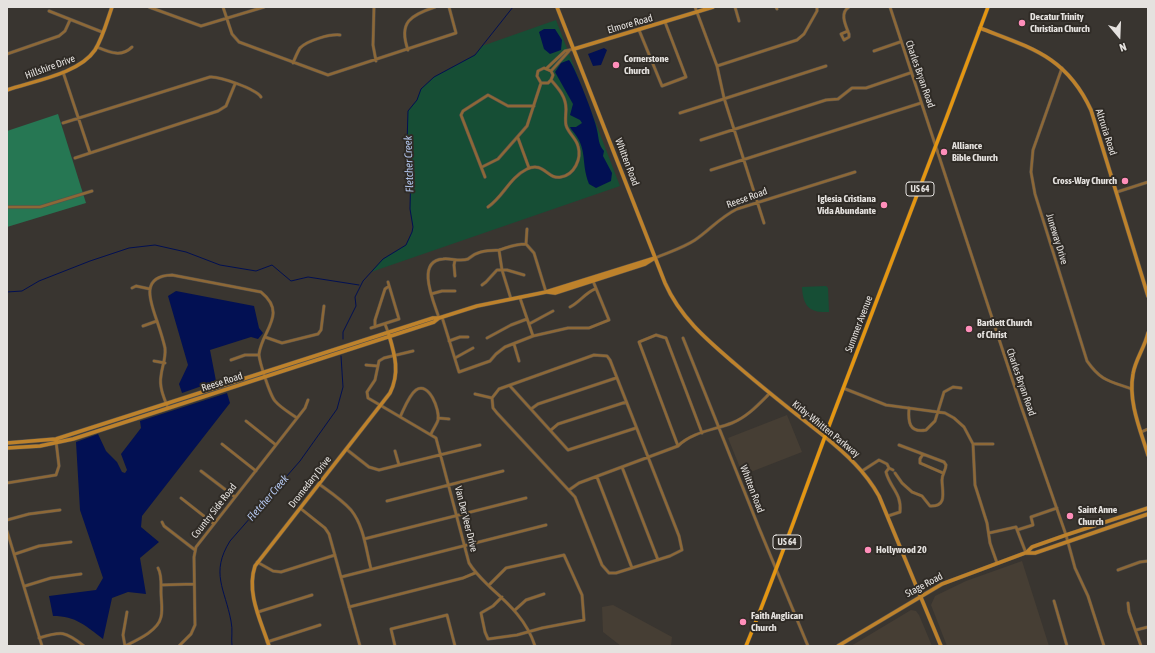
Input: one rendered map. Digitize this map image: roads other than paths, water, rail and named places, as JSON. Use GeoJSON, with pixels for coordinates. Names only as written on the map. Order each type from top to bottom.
{"type":"FeatureCollection","features":[{"type":"Feature","properties":{"kind":"main road","name":"Hillshire Drive"},"geometry":{"type":"LineString","coordinates":[[7,90],[63,72],[82,63],[97,47],[112,7]]}},
{"type":"Feature","properties":{"kind":"main road","name":"Whitten Road"},"geometry":{"type":"LineString","coordinates":[[557,7],[655,258],[674,303],[688,320]]}},
{"type":"Feature","properties":{"kind":"main road","name":"Elmore Road"},"geometry":{"type":"LineString","coordinates":[[574,49],[713,7]]}},
{"type":"Feature","properties":{"kind":"main road","name":"Summer Avenue"},"geometry":{"type":"LineString","coordinates":[[746,646],[777,572],[843,388],[935,150],[988,7]]}},
{"type":"Feature","properties":{"kind":"main road","name":"Altruria Road"},"geometry":{"type":"LineString","coordinates":[[980,28],[1041,52],[1062,68],[1076,83],[1091,109],[1148,296]]}},
{"type":"Feature","properties":{"kind":"main road","name":"Reese Road"},"geometry":{"type":"LineString","coordinates":[[7,443],[56,441],[166,404],[389,334],[433,318],[478,306],[546,292],[592,279],[655,258]]}},
{"type":"Feature","properties":{"kind":"main road","name":"Kirby-Whitten Parkway"},"geometry":{"type":"LineString","coordinates":[[688,320],[700,334],[769,394],[853,460],[862,471],[879,496],[941,646]]}},
{"type":"Feature","properties":{"kind":"main road"},"geometry":{"type":"LineString","coordinates":[[1148,333],[1133,372],[1132,389],[1134,406],[1148,455]]}},
{"type":"Feature","properties":{"kind":"main road","name":"Dromedary Drive"},"geometry":{"type":"LineString","coordinates":[[268,644],[258,612],[252,585],[253,574],[257,562],[390,393],[394,383],[396,369],[395,355],[389,334]]}},
{"type":"Feature","properties":{"kind":"main road","name":"Reese Road"},"geometry":{"type":"LineString","coordinates":[[7,448],[56,441],[168,408],[265,374]]}},
{"type":"Feature","properties":{"kind":"main road","name":"Stage Road"},"geometry":{"type":"LineString","coordinates":[[1026,553],[1032,547],[1148,508]]}},
{"type":"Feature","properties":{"kind":"main road","name":"Stage Road"},"geometry":{"type":"LineString","coordinates":[[838,646],[920,596],[949,581],[996,563],[1026,553],[1035,553],[1148,514]]}},
{"type":"Feature","properties":{"kind":"main road"},"geometry":{"type":"LineString","coordinates":[[1112,520],[1114,526]]}},
{"type":"Feature","properties":{"kind":"street"},"geometry":{"type":"LineString","coordinates":[[149,7],[199,26],[208,25],[264,7]]}},
{"type":"Feature","properties":{"kind":"street"},"geometry":{"type":"LineString","coordinates":[[223,7],[232,34],[239,42],[326,75],[335,74],[376,61],[456,33],[449,7]]}},
{"type":"Feature","properties":{"kind":"street"},"geometry":{"type":"LineString","coordinates":[[374,7],[373,45],[376,61]]}},
{"type":"Feature","properties":{"kind":"street"},"geometry":{"type":"LineString","coordinates":[[408,50],[406,30],[409,19],[415,14],[435,7]]}},
{"type":"Feature","properties":{"kind":"street"},"geometry":{"type":"LineString","coordinates":[[695,7],[717,66],[724,98],[764,224]]}},
{"type":"Feature","properties":{"kind":"street"},"geometry":{"type":"LineString","coordinates":[[735,7],[740,21]]}},
{"type":"Feature","properties":{"kind":"street"},"geometry":{"type":"LineString","coordinates":[[717,66],[797,40],[804,34],[818,11],[817,7]]}},
{"type":"Feature","properties":{"kind":"street"},"geometry":{"type":"LineString","coordinates":[[848,31],[844,15],[845,10],[849,7]]}},
{"type":"Feature","properties":{"kind":"street","name":"Charles Bryan Road"},"geometry":{"type":"LineString","coordinates":[[890,7],[935,150],[1057,508],[1075,568],[1088,596],[1104,646]]}},
{"type":"Feature","properties":{"kind":"street"},"geometry":{"type":"LineString","coordinates":[[49,11],[102,32]]}},
{"type":"Feature","properties":{"kind":"street"},"geometry":{"type":"LineString","coordinates":[[7,54],[59,36],[65,31],[70,20]]}},
{"type":"Feature","properties":{"kind":"street"},"geometry":{"type":"LineString","coordinates":[[640,30],[662,86],[686,77],[665,22]]}},
{"type":"Feature","properties":{"kind":"street"},"geometry":{"type":"LineString","coordinates":[[293,63],[298,51],[305,44],[332,35],[340,36]]}},
{"type":"Feature","properties":{"kind":"street"},"geometry":{"type":"LineString","coordinates":[[874,51],[900,42]]}},
{"type":"Feature","properties":{"kind":"street"},"geometry":{"type":"LineString","coordinates":[[97,47],[118,54],[126,52],[132,47]]}},
{"type":"Feature","properties":{"kind":"street"},"geometry":{"type":"LineString","coordinates":[[482,168],[498,159],[527,126],[541,83],[537,74],[542,68],[547,68],[565,51],[574,49]]}},
{"type":"Feature","properties":{"kind":"street"},"geometry":{"type":"LineString","coordinates":[[551,71],[569,51]]}},
{"type":"Feature","properties":{"kind":"street"},"geometry":{"type":"LineString","coordinates":[[680,113],[826,66]]}},
{"type":"Feature","properties":{"kind":"street"},"geometry":{"type":"LineString","coordinates":[[488,207],[502,195],[513,179],[529,168],[540,168],[552,176],[560,178],[569,174],[578,162],[578,146],[566,125],[565,101],[559,89],[552,80],[553,75],[551,71],[547,68]]}},
{"type":"Feature","properties":{"kind":"street","name":"Juneway Drive"},"geometry":{"type":"LineString","coordinates":[[1062,68],[1033,150],[1031,172],[1035,194],[1087,361],[1097,375],[1132,389]]}},
{"type":"Feature","properties":{"kind":"street"},"geometry":{"type":"LineString","coordinates":[[63,72],[90,153]]}},
{"type":"Feature","properties":{"kind":"street"},"geometry":{"type":"LineString","coordinates":[[702,140],[826,100],[838,99],[852,88],[866,88],[910,73]]}},
{"type":"Feature","properties":{"kind":"street"},"geometry":{"type":"LineString","coordinates":[[63,123],[207,77],[218,77],[257,93],[261,97]]}},
{"type":"Feature","properties":{"kind":"street"},"geometry":{"type":"LineString","coordinates":[[541,83],[548,83],[552,80]]}},
{"type":"Feature","properties":{"kind":"street"},"geometry":{"type":"LineString","coordinates":[[75,158],[220,110],[228,103],[235,84]]}},
{"type":"Feature","properties":{"kind":"street"},"geometry":{"type":"LineString","coordinates":[[485,177],[462,115],[463,111],[488,95],[508,106],[534,106]]}},
{"type":"Feature","properties":{"kind":"street"},"geometry":{"type":"LineString","coordinates":[[710,170],[921,103]]}},
{"type":"Feature","properties":{"kind":"street"},"geometry":{"type":"LineString","coordinates":[[518,138],[529,168]]}},
{"type":"Feature","properties":{"kind":"street","name":"Reese Road"},"geometry":{"type":"LineString","coordinates":[[655,258],[682,247],[694,240],[722,216],[757,202],[855,172]]}},
{"type":"Feature","properties":{"kind":"street"},"geometry":{"type":"LineString","coordinates":[[1117,192],[1148,182]]}},
{"type":"Feature","properties":{"kind":"street"},"geometry":{"type":"LineString","coordinates":[[7,207],[40,207],[92,191]]}},
{"type":"Feature","properties":{"kind":"street"},"geometry":{"type":"LineString","coordinates":[[527,229],[526,244],[534,253],[546,292]]}},
{"type":"Feature","properties":{"kind":"street"},"geometry":{"type":"LineString","coordinates":[[526,244],[514,244],[499,250],[479,252],[467,259],[455,260],[445,258],[434,262],[429,266],[427,272],[431,294],[459,372],[490,361],[496,354],[533,336],[568,328],[589,328],[609,320],[592,279]]}},
{"type":"Feature","properties":{"kind":"street"},"geometry":{"type":"LineString","coordinates":[[499,250],[502,270],[511,300]]}},
{"type":"Feature","properties":{"kind":"street"},"geometry":{"type":"LineString","coordinates":[[455,260],[455,276]]}},
{"type":"Feature","properties":{"kind":"street"},"geometry":{"type":"LineString","coordinates":[[482,285],[497,270],[524,276]]}},
{"type":"Feature","properties":{"kind":"street"},"geometry":{"type":"LineString","coordinates":[[168,408],[160,385],[160,376],[165,363],[165,348],[150,301],[150,289],[157,278],[163,275],[172,275],[261,292],[268,298],[272,307],[273,316],[259,355],[274,399],[297,418]]}},
{"type":"Feature","properties":{"kind":"street"},"geometry":{"type":"LineString","coordinates":[[389,284],[399,320],[385,324],[373,327],[385,289],[389,284]]}},
{"type":"Feature","properties":{"kind":"street"},"geometry":{"type":"LineString","coordinates":[[132,288],[136,286],[150,289]]}},
{"type":"Feature","properties":{"kind":"street"},"geometry":{"type":"LineString","coordinates":[[570,307],[579,302],[588,292],[595,289]]}},
{"type":"Feature","properties":{"kind":"street"},"geometry":{"type":"LineString","coordinates":[[431,294],[442,291],[456,291]]}},
{"type":"Feature","properties":{"kind":"street"},"geometry":{"type":"LineString","coordinates":[[520,298],[533,336]]}},
{"type":"Feature","properties":{"kind":"street"},"geometry":{"type":"LineString","coordinates":[[266,337],[282,343],[318,334],[321,330],[324,306]]}},
{"type":"Feature","properties":{"kind":"street"},"geometry":{"type":"LineString","coordinates":[[529,324],[553,311]]}},
{"type":"Feature","properties":{"kind":"street"},"geometry":{"type":"LineString","coordinates":[[487,338],[511,325],[528,319]]}},
{"type":"Feature","properties":{"kind":"street"},"geometry":{"type":"LineString","coordinates":[[143,326],[157,321]]}},
{"type":"Feature","properties":{"kind":"street"},"geometry":{"type":"LineString","coordinates":[[385,324],[389,334]]}},
{"type":"Feature","properties":{"kind":"street"},"geometry":{"type":"LineString","coordinates":[[678,446],[639,342],[656,335],[666,338],[702,433]]}},
{"type":"Feature","properties":{"kind":"street"},"geometry":{"type":"LineString","coordinates":[[449,341],[460,337],[468,337]]}},
{"type":"Feature","properties":{"kind":"street","name":"Whitten Road"},"geometry":{"type":"LineString","coordinates":[[683,338],[808,646]]}},
{"type":"Feature","properties":{"kind":"street"},"geometry":{"type":"LineString","coordinates":[[514,344],[519,361]]}},
{"type":"Feature","properties":{"kind":"street"},"geometry":{"type":"LineString","coordinates":[[454,358],[473,348]]}},
{"type":"Feature","properties":{"kind":"street"},"geometry":{"type":"LineString","coordinates":[[413,350],[382,359],[377,366],[375,380],[367,393],[367,399],[431,434],[438,418],[433,398],[421,388]]}},
{"type":"Feature","properties":{"kind":"street"},"geometry":{"type":"LineString","coordinates":[[231,360],[246,355],[259,355]]}},
{"type":"Feature","properties":{"kind":"street"},"geometry":{"type":"LineString","coordinates":[[594,355],[607,356],[616,378],[679,536],[682,550],[658,560],[609,573],[602,565],[575,497],[497,413],[493,408],[492,398],[499,389],[594,355]]}},
{"type":"Feature","properties":{"kind":"street"},"geometry":{"type":"LineString","coordinates":[[154,361],[165,363]]}},
{"type":"Feature","properties":{"kind":"street"},"geometry":{"type":"LineString","coordinates":[[366,365],[377,366]]}},
{"type":"Feature","properties":{"kind":"street"},"geometry":{"type":"LineString","coordinates":[[531,409],[538,404],[616,378]]}},
{"type":"Feature","properties":{"kind":"street"},"geometry":{"type":"LineString","coordinates":[[421,383],[421,388]]}},
{"type":"Feature","properties":{"kind":"street"},"geometry":{"type":"LineString","coordinates":[[510,385],[568,450],[636,428]]}},
{"type":"Feature","properties":{"kind":"street"},"geometry":{"type":"LineString","coordinates":[[909,408],[908,420],[910,426],[914,430],[922,431],[929,428],[935,421],[941,397],[946,390],[957,386],[961,388]]}},
{"type":"Feature","properties":{"kind":"street"},"geometry":{"type":"LineString","coordinates":[[400,417],[413,393],[421,388]]}},
{"type":"Feature","properties":{"kind":"street"},"geometry":{"type":"LineString","coordinates":[[843,388],[886,404],[938,411],[958,421],[967,430],[973,444],[975,486],[986,519],[996,563]]}},
{"type":"Feature","properties":{"kind":"street"},"geometry":{"type":"LineString","coordinates":[[475,394],[492,398]]}},
{"type":"Feature","properties":{"kind":"street"},"geometry":{"type":"LineString","coordinates":[[569,490],[579,483],[649,458],[678,446],[685,440],[744,417],[769,394]]}},
{"type":"Feature","properties":{"kind":"street","name":"Country Side Road"},"geometry":{"type":"LineString","coordinates":[[179,646],[191,634],[195,626],[195,550],[297,418],[306,406],[308,400]]}},
{"type":"Feature","properties":{"kind":"street"},"geometry":{"type":"LineString","coordinates":[[551,430],[558,424],[626,402]]}},
{"type":"Feature","properties":{"kind":"street"},"geometry":{"type":"LineString","coordinates":[[438,418],[449,419]]}},
{"type":"Feature","properties":{"kind":"street"},"geometry":{"type":"LineString","coordinates":[[246,421],[276,445]]}},
{"type":"Feature","properties":{"kind":"street"},"geometry":{"type":"LineString","coordinates":[[1141,432],[1148,429]]}},
{"type":"Feature","properties":{"kind":"street","name":"Van Der Veer Drive"},"geometry":{"type":"LineString","coordinates":[[431,434],[437,439],[469,563],[475,573],[515,610],[530,632],[535,646]]}},
{"type":"Feature","properties":{"kind":"street"},"geometry":{"type":"LineString","coordinates":[[7,483],[57,476],[59,466],[56,441]]}},
{"type":"Feature","properties":{"kind":"street"},"geometry":{"type":"LineString","coordinates":[[222,444],[256,471]]}},
{"type":"Feature","properties":{"kind":"street"},"geometry":{"type":"LineString","coordinates":[[973,444],[993,444]]}},
{"type":"Feature","properties":{"kind":"street"},"geometry":{"type":"LineString","coordinates":[[346,449],[374,469],[382,470],[480,445]]}},
{"type":"Feature","properties":{"kind":"street"},"geometry":{"type":"LineString","coordinates":[[895,473],[902,483],[912,492],[922,496],[930,506],[940,504],[944,499],[943,473],[946,468],[944,462],[899,445]]}},
{"type":"Feature","properties":{"kind":"street"},"geometry":{"type":"LineString","coordinates":[[395,451],[399,465]]}},
{"type":"Feature","properties":{"kind":"street"},"geometry":{"type":"LineString","coordinates":[[923,454],[920,459],[920,463],[943,473]]}},
{"type":"Feature","properties":{"kind":"street"},"geometry":{"type":"LineString","coordinates":[[862,471],[879,460],[887,464],[889,468],[893,470]]}},
{"type":"Feature","properties":{"kind":"street"},"geometry":{"type":"LineString","coordinates":[[622,467],[658,560]]}},
{"type":"Feature","properties":{"kind":"street"},"geometry":{"type":"LineString","coordinates":[[887,517],[900,512],[901,503],[887,476],[886,472],[889,468]]}},
{"type":"Feature","properties":{"kind":"street"},"geometry":{"type":"LineString","coordinates":[[201,471],[235,498]]}},
{"type":"Feature","properties":{"kind":"street"},"geometry":{"type":"LineString","coordinates":[[387,501],[504,471]]}},
{"type":"Feature","properties":{"kind":"street"},"geometry":{"type":"LineString","coordinates":[[597,477],[632,568]]}},
{"type":"Feature","properties":{"kind":"street"},"geometry":{"type":"LineString","coordinates":[[319,483],[351,510],[357,520],[364,539],[371,569]]}},
{"type":"Feature","properties":{"kind":"street"},"geometry":{"type":"LineString","coordinates":[[181,498],[214,524]]}},
{"type":"Feature","properties":{"kind":"street"},"geometry":{"type":"LineString","coordinates":[[364,539],[526,498]]}},
{"type":"Feature","properties":{"kind":"street"},"geometry":{"type":"LineString","coordinates":[[300,508],[328,531],[360,646]]}},
{"type":"Feature","properties":{"kind":"street"},"geometry":{"type":"LineString","coordinates":[[1017,530],[1033,524],[1031,517],[1057,508]]}},
{"type":"Feature","properties":{"kind":"street"},"geometry":{"type":"LineString","coordinates":[[7,520],[29,514],[60,510]]}},
{"type":"Feature","properties":{"kind":"street"},"geometry":{"type":"LineString","coordinates":[[162,522],[164,526],[195,550]]}},
{"type":"Feature","properties":{"kind":"street"},"geometry":{"type":"LineString","coordinates":[[341,577],[546,525]]}},
{"type":"Feature","properties":{"kind":"street"},"geometry":{"type":"LineString","coordinates":[[989,534],[1014,527],[1017,530],[1026,553]]}},
{"type":"Feature","properties":{"kind":"street"},"geometry":{"type":"LineString","coordinates":[[7,531],[25,586],[42,646]]}},
{"type":"Feature","properties":{"kind":"street"},"geometry":{"type":"LineString","coordinates":[[14,554],[39,546],[71,542]]}},
{"type":"Feature","properties":{"kind":"street"},"geometry":{"type":"LineString","coordinates":[[257,562],[273,571],[280,572],[335,555]]}},
{"type":"Feature","properties":{"kind":"street"},"geometry":{"type":"LineString","coordinates":[[489,585],[506,568],[564,555],[582,595],[584,620],[517,636],[488,639],[481,613],[494,606],[502,597]]}},
{"type":"Feature","properties":{"kind":"street"},"geometry":{"type":"LineString","coordinates":[[1118,570],[1140,562],[1148,561]]}},
{"type":"Feature","properties":{"kind":"street"},"geometry":{"type":"LineString","coordinates":[[127,612],[123,635],[125,646],[151,630],[160,621],[162,613],[161,584],[158,568]]}},
{"type":"Feature","properties":{"kind":"street"},"geometry":{"type":"LineString","coordinates":[[349,607],[463,578],[475,573]]}},
{"type":"Feature","properties":{"kind":"street"},"geometry":{"type":"LineString","coordinates":[[25,586],[51,578],[81,574]]}},
{"type":"Feature","properties":{"kind":"street"},"geometry":{"type":"LineString","coordinates":[[161,584],[194,584]]}},
{"type":"Feature","properties":{"kind":"street"},"geometry":{"type":"LineString","coordinates":[[515,610],[526,600],[544,594]]}},
{"type":"Feature","properties":{"kind":"street"},"geometry":{"type":"LineString","coordinates":[[258,612],[312,595]]}},
{"type":"Feature","properties":{"kind":"street"},"geometry":{"type":"LineString","coordinates":[[1054,601],[1067,646]]}},
{"type":"Feature","properties":{"kind":"street"},"geometry":{"type":"LineString","coordinates":[[1128,603],[1129,612],[1141,646]]}},
{"type":"Feature","properties":{"kind":"street"},"geometry":{"type":"LineString","coordinates":[[395,646],[391,630],[447,615],[455,646]]}},
{"type":"Feature","properties":{"kind":"street"},"geometry":{"type":"LineString","coordinates":[[268,644],[320,625]]}},
{"type":"Feature","properties":{"kind":"street"},"geometry":{"type":"LineString","coordinates":[[1136,630],[1148,626]]}},
{"type":"Feature","properties":{"kind":"street"},"geometry":{"type":"LineString","coordinates":[[39,638],[62,632],[69,635],[84,646]]}},
{"type":"Feature","properties":{"kind":"waterway","name":"Fletcher Creek"},"geometry":{"type":"LineString","coordinates":[[343,339],[343,332],[356,306],[355,297],[363,281],[383,259],[406,245],[412,232],[413,227],[410,209],[411,166],[407,144],[408,111],[417,100],[421,89],[434,77],[475,55],[513,7]]}},
{"type":"Feature","properties":{"kind":"waterway"},"geometry":{"type":"LineString","coordinates":[[7,292],[22,291],[39,281],[90,261],[129,248],[155,245],[186,252],[220,265],[256,271],[272,265],[291,281],[308,277],[359,285]]}},
{"type":"Feature","properties":{"kind":"waterway","name":"Fletcher Creek"},"geometry":{"type":"LineString","coordinates":[[232,646],[232,624],[220,572],[224,552],[230,541],[300,461],[337,409],[343,387],[341,356]]}},
{"type":"Feature","properties":{"kind":"place","name":"Decatur Trinity Christian Church"},"geometry":{"type":"Point","coordinates":[1022,23]}},
{"type":"Feature","properties":{"kind":"place","name":"Cornerstone Church"},"geometry":{"type":"Point","coordinates":[616,65]}},
{"type":"Feature","properties":{"kind":"place","name":"Alliance Bible Church"},"geometry":{"type":"Point","coordinates":[944,152]}},
{"type":"Feature","properties":{"kind":"place","name":"Cross-Way Church"},"geometry":{"type":"Point","coordinates":[1125,181]}},
{"type":"Feature","properties":{"kind":"place","name":"Iglesia Cristiana Vida Abundante"},"geometry":{"type":"Point","coordinates":[884,205]}},
{"type":"Feature","properties":{"kind":"place","name":"Bartlett Church of Christ"},"geometry":{"type":"Point","coordinates":[969,329]}},
{"type":"Feature","properties":{"kind":"place","name":"Saint Anne Church"},"geometry":{"type":"Point","coordinates":[1070,516]}},
{"type":"Feature","properties":{"kind":"place","name":"Hollywood 20"},"geometry":{"type":"Point","coordinates":[868,550]}},
{"type":"Feature","properties":{"kind":"place","name":"Faith Anglican Church"},"geometry":{"type":"Point","coordinates":[743,622]}}]}
